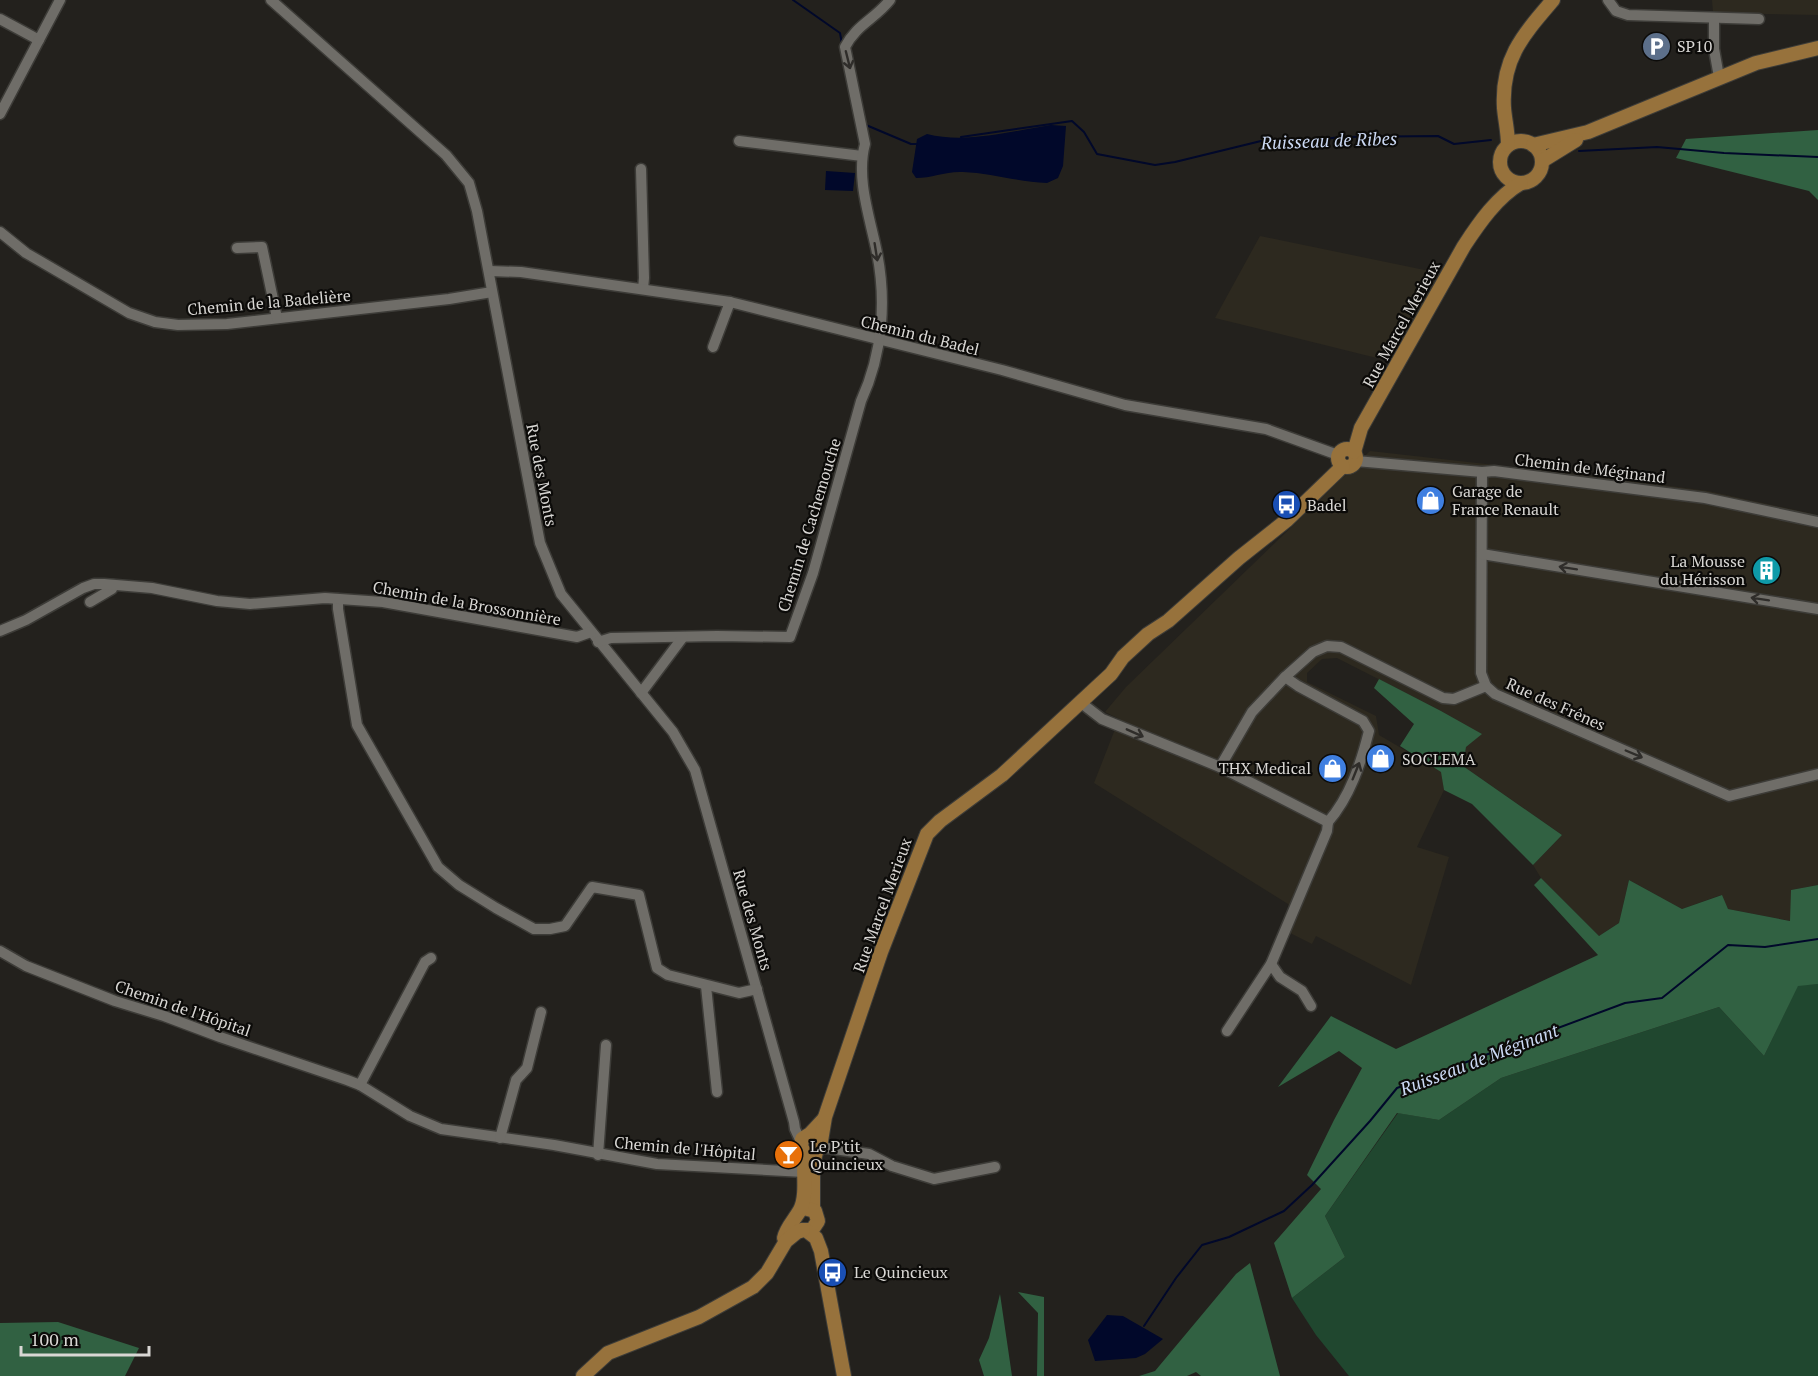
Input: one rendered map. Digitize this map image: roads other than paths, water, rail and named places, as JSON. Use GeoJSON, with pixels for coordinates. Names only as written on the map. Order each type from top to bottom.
{"type":"FeatureCollection","features":[{"type":"Feature","properties":{"kind":"main road"},"geometry":{"type":"LineString","coordinates":[[1504,108],[1514,131],[1540,155],[1542,161],[1535,178],[1521,183],[1511,181],[1500,168],[1500,156],[1508,145],[1504,108],[1506,75],[1511,57],[1520,39],[1553,0]]}},
{"type":"Feature","properties":{"kind":"main road"},"geometry":{"type":"LineString","coordinates":[[1542,161],[1588,132],[1719,77],[1756,63],[1818,48]]}},
{"type":"Feature","properties":{"kind":"main road"},"geometry":{"type":"LineString","coordinates":[[1508,145],[1588,132]]}},
{"type":"Feature","properties":{"kind":"main road","name":"Rue Marcel Merieux"},"geometry":{"type":"LineString","coordinates":[[1485,217],[1502,173]]}},
{"type":"Feature","properties":{"kind":"main road","name":"Rue Marcel Merieux"},"geometry":{"type":"LineString","coordinates":[[806,1221],[804,1172],[811,1143],[825,1117],[881,952],[927,834],[940,821],[1002,775],[1111,674],[1123,657],[1148,634],[1168,621],[1302,506],[1348,459],[1361,428],[1464,246],[1509,190],[1521,183]]}},
{"type":"Feature","properties":{"kind":"main road","name":"Rue Marcel Merieux"},"geometry":{"type":"LineString","coordinates":[[806,1221],[813,1164],[811,1143]]}},
{"type":"Feature","properties":{"kind":"main road"},"geometry":{"type":"LineString","coordinates":[[583,1376],[608,1353],[699,1317],[753,1287],[766,1273],[783,1246],[786,1231],[806,1221],[821,1251],[844,1376]]}},
{"type":"Feature","properties":{"kind":"street"},"geometry":{"type":"LineString","coordinates":[[0,114],[60,0]]}},
{"type":"Feature","properties":{"kind":"street","name":"Rue des Monts"},"geometry":{"type":"LineString","coordinates":[[271,0],[446,155],[469,183],[490,271],[492,292],[540,543],[561,594],[673,732],[695,770],[794,1122],[811,1143]]}},
{"type":"Feature","properties":{"kind":"street"},"geometry":{"type":"LineString","coordinates":[[880,340],[882,296],[877,250],[866,205],[862,156],[865,144],[845,47],[851,35],[890,0]]}},
{"type":"Feature","properties":{"kind":"street"},"geometry":{"type":"LineString","coordinates":[[1608,0],[1616,11],[1628,15],[1759,19]]}},
{"type":"Feature","properties":{"kind":"street"},"geometry":{"type":"LineString","coordinates":[[1714,18],[1714,48],[1719,77]]}},
{"type":"Feature","properties":{"kind":"street"},"geometry":{"type":"LineString","coordinates":[[0,20],[39,40]]}},
{"type":"Feature","properties":{"kind":"street"},"geometry":{"type":"LineString","coordinates":[[739,141],[862,156]]}},
{"type":"Feature","properties":{"kind":"street"},"geometry":{"type":"LineString","coordinates":[[641,169],[643,289]]}},
{"type":"Feature","properties":{"kind":"street","name":"Chemin de la Badelière"},"geometry":{"type":"LineString","coordinates":[[0,232],[26,253],[129,314],[155,322],[178,325],[278,318],[450,299],[492,292]]}},
{"type":"Feature","properties":{"kind":"street"},"geometry":{"type":"LineString","coordinates":[[237,248],[262,247],[278,318]]}},
{"type":"Feature","properties":{"kind":"street","name":"Chemin du Badel"},"geometry":{"type":"LineString","coordinates":[[490,271],[521,272],[730,302],[1002,370],[1125,405],[1266,429],[1348,459]]}},
{"type":"Feature","properties":{"kind":"street"},"geometry":{"type":"LineString","coordinates":[[713,347],[730,302]]}},
{"type":"Feature","properties":{"kind":"street","name":"Chemin de Cachemouche"},"geometry":{"type":"LineString","coordinates":[[598,642],[611,638],[790,638],[813,573],[880,340]]}},
{"type":"Feature","properties":{"kind":"street","name":"Chemin de Méginand"},"geometry":{"type":"LineString","coordinates":[[1348,459],[1482,472],[1505,472],[1694,496],[1818,522]]}},
{"type":"Feature","properties":{"kind":"street","name":"Rue des Frênes"},"geometry":{"type":"LineString","coordinates":[[1482,472],[1481,673],[1486,686],[1495,694],[1729,796],[1818,774]]}},
{"type":"Feature","properties":{"kind":"street"},"geometry":{"type":"LineString","coordinates":[[1482,554],[1818,609]]}},
{"type":"Feature","properties":{"kind":"street","name":"Chemin de la Brossonnière"},"geometry":{"type":"LineString","coordinates":[[0,631],[94,584],[152,588],[217,601],[250,604],[325,598],[383,602],[577,637],[591,632]]}},
{"type":"Feature","properties":{"kind":"street"},"geometry":{"type":"LineString","coordinates":[[90,602],[112,589],[112,585]]}},
{"type":"Feature","properties":{"kind":"street","name":"Rue des Monts"},"geometry":{"type":"LineString","coordinates":[[338,599],[357,725],[438,867],[459,885],[534,929],[565,926],[592,887],[639,895],[657,968],[668,975],[739,993],[757,989]]}},
{"type":"Feature","properties":{"kind":"street"},"geometry":{"type":"LineString","coordinates":[[641,693],[684,637]]}},
{"type":"Feature","properties":{"kind":"street"},"geometry":{"type":"LineString","coordinates":[[1220,767],[1252,712],[1285,677],[1313,652],[1327,646],[1341,647],[1443,698],[1454,699],[1486,686]]}},
{"type":"Feature","properties":{"kind":"street"},"geometry":{"type":"LineString","coordinates":[[1227,1031],[1271,964],[1327,831],[1328,822],[1346,796],[1364,751],[1369,731],[1363,721],[1285,677]]}},
{"type":"Feature","properties":{"kind":"street"},"geometry":{"type":"LineString","coordinates":[[1080,702],[1102,719],[1220,767],[1328,822]]}},
{"type":"Feature","properties":{"kind":"street","name":"Chemin de l'Hôpital"},"geometry":{"type":"LineString","coordinates":[[0,951],[26,966],[115,1001],[360,1085],[410,1116],[441,1129],[554,1145],[598,1155],[657,1164],[804,1172]]}},
{"type":"Feature","properties":{"kind":"street"},"geometry":{"type":"LineString","coordinates":[[360,1085],[425,962],[431,958]]}},
{"type":"Feature","properties":{"kind":"street"},"geometry":{"type":"LineString","coordinates":[[1271,964],[1280,977],[1302,991],[1311,1006]]}},
{"type":"Feature","properties":{"kind":"street"},"geometry":{"type":"LineString","coordinates":[[706,986],[717,1092]]}},
{"type":"Feature","properties":{"kind":"street"},"geometry":{"type":"LineString","coordinates":[[500,1138],[516,1080],[527,1068],[541,1012]]}},
{"type":"Feature","properties":{"kind":"street","name":"Chemin de l'Hôpital"},"geometry":{"type":"LineString","coordinates":[[598,1155],[606,1046]]}},
{"type":"Feature","properties":{"kind":"street"},"geometry":{"type":"LineString","coordinates":[[811,1143],[869,1154],[892,1166],[934,1179],[995,1167]]}},
{"type":"Feature","properties":{"kind":"water"},"geometry":{"type":"Polygon","coordinates":[[[1051,125],[1066,126],[1063,166],[1058,178],[1047,183],[963,172],[916,178],[912,172],[917,139],[927,134],[957,138],[973,137],[1051,125]]]}},
{"type":"Feature","properties":{"kind":"water"},"geometry":{"type":"Polygon","coordinates":[[[826,171],[855,173],[853,191],[825,190],[826,171]]]}},
{"type":"Feature","properties":{"kind":"water"},"geometry":{"type":"Polygon","coordinates":[[[1107,1315],[1123,1316],[1163,1339],[1145,1354],[1136,1358],[1095,1361],[1088,1340],[1107,1315]]]}},
{"type":"Feature","properties":{"kind":"waterway","name":"Ruisseau de Ribes"},"geometry":{"type":"LineString","coordinates":[[793,0],[840,33],[842,44]]}},
{"type":"Feature","properties":{"kind":"waterway","name":"Ruisseau de Ribes"},"geometry":{"type":"LineString","coordinates":[[961,137],[1072,121],[1084,132],[1097,154],[1155,165],[1261,141],[1438,136],[1454,144],[1491,140]]}},
{"type":"Feature","properties":{"kind":"waterway","name":"Ruisseau de Ribes"},"geometry":{"type":"LineString","coordinates":[[866,125],[911,144],[917,144]]}},
{"type":"Feature","properties":{"kind":"waterway","name":"Ruisseau de Ribes"},"geometry":{"type":"LineString","coordinates":[[1579,151],[1657,147],[1724,153],[1818,157]]}},
{"type":"Feature","properties":{"kind":"waterway","name":"Ruisseau de Méginant"},"geometry":{"type":"LineString","coordinates":[[1144,1326],[1176,1278],[1202,1245],[1229,1237],[1284,1211],[1312,1185],[1397,1088],[1625,1003],[1662,998],[1728,945],[1765,947],[1818,939]]}},
{"type":"Feature","properties":{"kind":"place","name":"SP10"},"geometry":{"type":"Point","coordinates":[1656,46]}},
{"type":"Feature","properties":{"kind":"place","name":"Garage de France Renault"},"geometry":{"type":"Point","coordinates":[1431,500]}},
{"type":"Feature","properties":{"kind":"place","name":"Badel"},"geometry":{"type":"Point","coordinates":[1286,505]}},
{"type":"Feature","properties":{"kind":"place","name":"La Mousse du Hérisson"},"geometry":{"type":"Point","coordinates":[1766,570]}},
{"type":"Feature","properties":{"kind":"place","name":"SOCLEMA"},"geometry":{"type":"Point","coordinates":[1381,759]}},
{"type":"Feature","properties":{"kind":"place","name":"THX Medical"},"geometry":{"type":"Point","coordinates":[1332,768]}},
{"type":"Feature","properties":{"kind":"place","name":"Le P'tit Quincieux"},"geometry":{"type":"Point","coordinates":[789,1155]}},
{"type":"Feature","properties":{"kind":"place","name":"Le Quincieux"},"geometry":{"type":"Point","coordinates":[833,1272]}}]}
